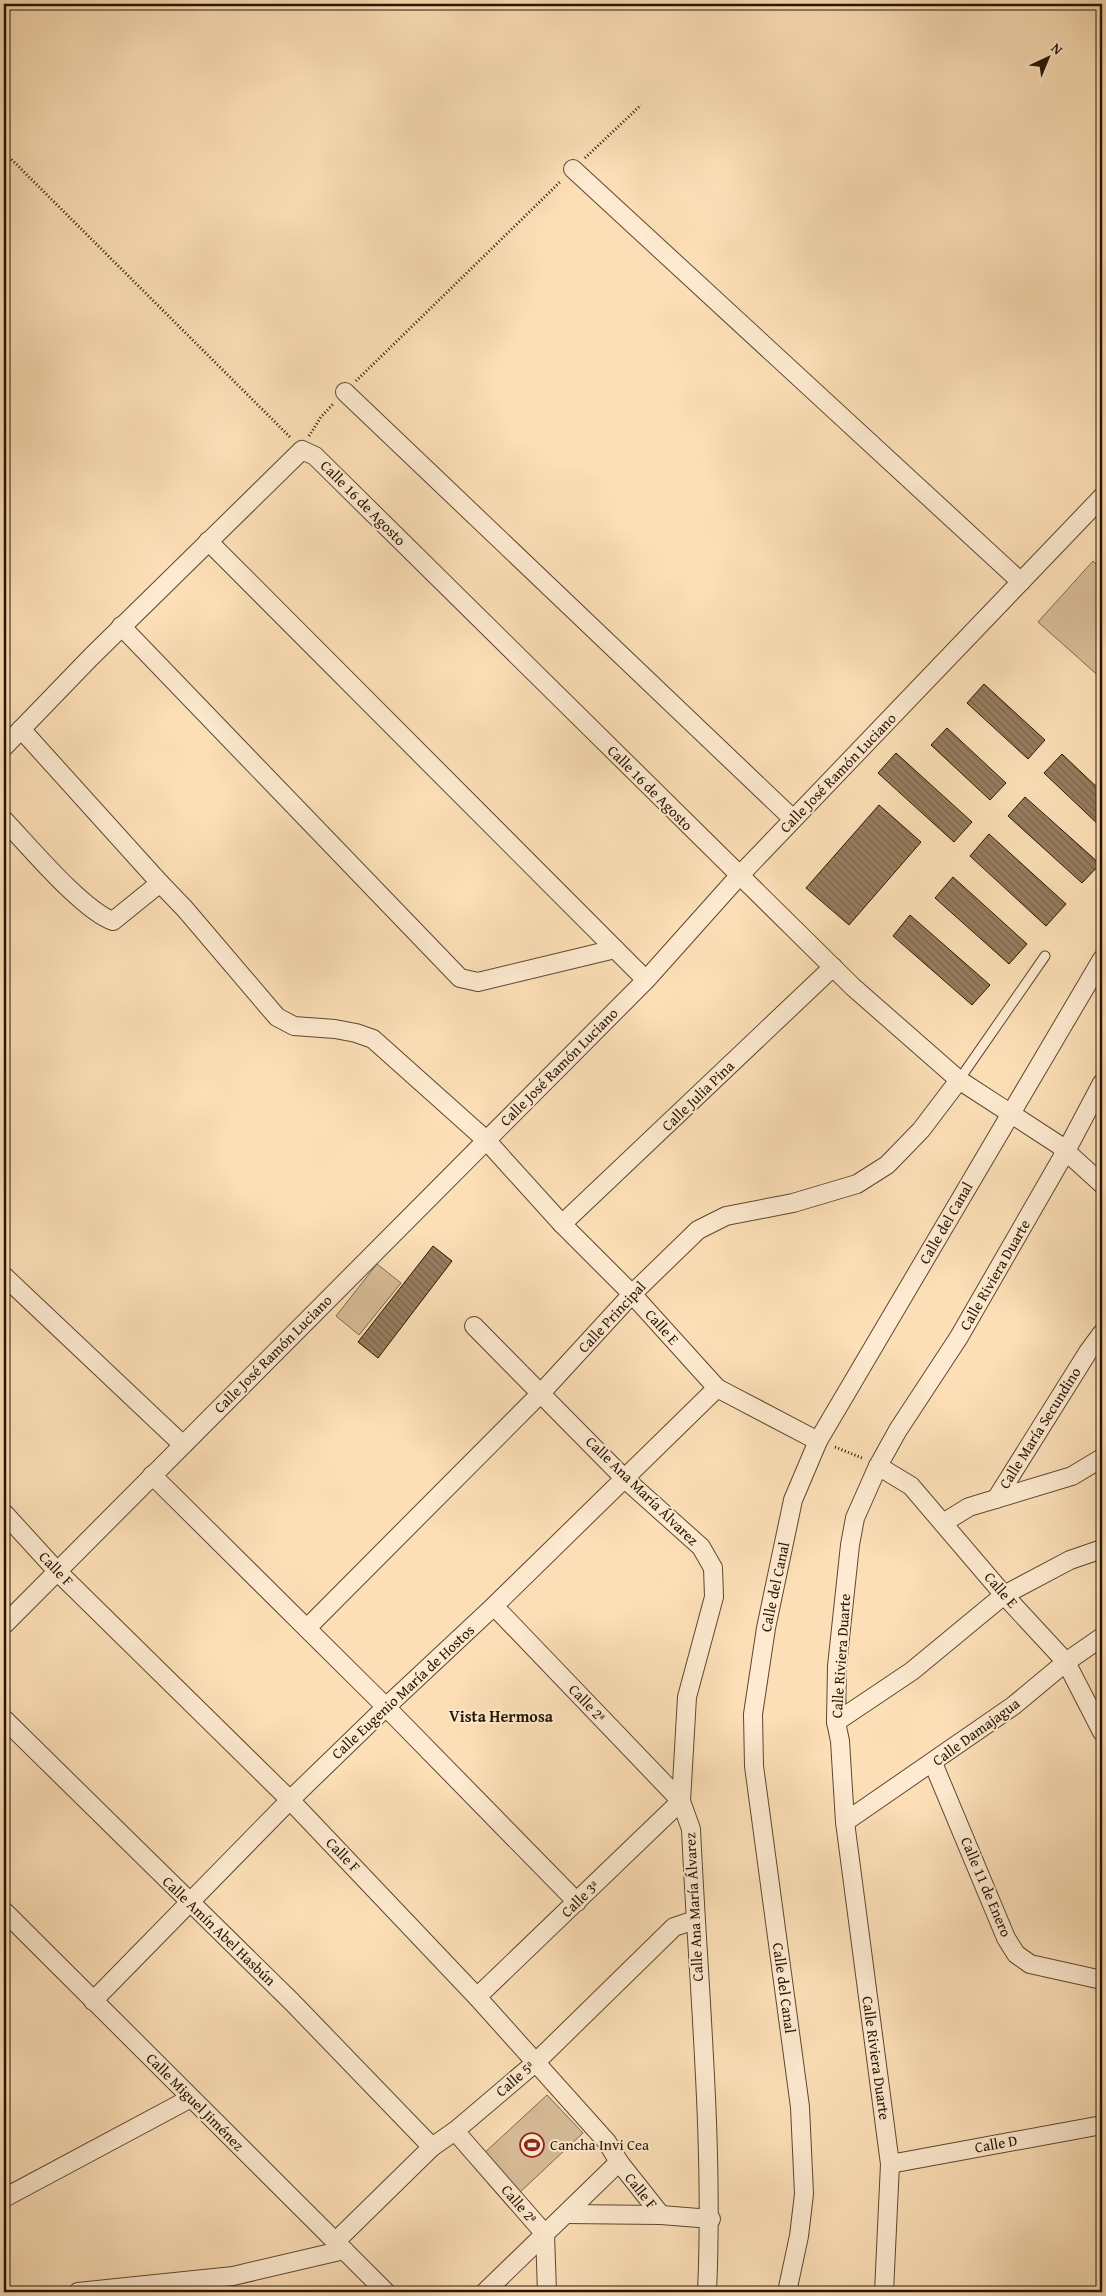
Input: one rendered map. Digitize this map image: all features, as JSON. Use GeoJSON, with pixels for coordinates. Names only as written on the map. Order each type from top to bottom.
{"type":"FeatureCollection","features":[{"type":"Feature","properties":{"kind":"street"},"geometry":{"type":"LineString","coordinates":[[573,169],[1021,582]]}},
{"type":"Feature","properties":{"kind":"street"},"geometry":{"type":"LineString","coordinates":[[345,392],[793,819]]}},
{"type":"Feature","properties":{"kind":"street"},"geometry":{"type":"LineString","coordinates":[[4,747],[121,626],[302,450]]}},
{"type":"Feature","properties":{"kind":"street","name":"Calle 16 de Agosto"},"geometry":{"type":"LineString","coordinates":[[302,450],[315,456],[833,967],[959,1080],[1063,1148],[1102,1184]]}},
{"type":"Feature","properties":{"kind":"street","name":"Calle José Ramón Luciano"},"geometry":{"type":"LineString","coordinates":[[4,1625],[646,980],[739,876],[1102,497]]}},
{"type":"Feature","properties":{"kind":"street"},"geometry":{"type":"LineString","coordinates":[[208,541],[646,980]]}},
{"type":"Feature","properties":{"kind":"street"},"geometry":{"type":"LineString","coordinates":[[121,626],[460,978],[478,982],[615,949]]}},
{"type":"Feature","properties":{"kind":"street","name":"Calle E"},"geometry":{"type":"LineString","coordinates":[[21,729],[184,909],[277,1018],[294,1026],[356,1032],[373,1039],[486,1140],[562,1224],[632,1294],[717,1388],[822,1442]]}},
{"type":"Feature","properties":{"kind":"street"},"geometry":{"type":"LineString","coordinates":[[4,820],[54,874],[101,917],[113,921],[160,883]]}},
{"type":"Feature","properties":{"kind":"street","name":"Calle del Canal"},"geometry":{"type":"LineString","coordinates":[[787,2292],[799,2236],[804,2194],[800,2107],[754,1766],[753,1714],[766,1628],[793,1500],[822,1442],[1013,1116],[1102,959]]}},
{"type":"Feature","properties":{"kind":"street","name":"Calle Julia Pina"},"geometry":{"type":"LineString","coordinates":[[562,1224],[833,967]]}},
{"type":"Feature","properties":{"kind":"street","name":"Calle Principal"},"geometry":{"type":"LineString","coordinates":[[307,1628],[542,1392],[632,1294],[698,1230],[726,1216],[793,1202],[858,1184],[887,1165],[921,1130],[959,1080]]}},
{"type":"Feature","properties":{"kind":"street","name":"Calle Riviera Duarte"},"geometry":{"type":"LineString","coordinates":[[884,2292],[890,2164],[845,1822],[840,1741],[836,1722],[838,1666],[850,1545],[855,1518],[873,1463],[898,1430],[959,1337],[1063,1148],[1102,1083]]}},
{"type":"Feature","properties":{"kind":"street"},"geometry":{"type":"LineString","coordinates":[[4,1276],[183,1445]]}},
{"type":"Feature","properties":{"kind":"street","name":"Calle Ana María Álvarez"},"geometry":{"type":"LineString","coordinates":[[474,1326],[542,1392],[625,1479],[701,1547],[713,1568],[714,1597],[686,1697],[681,1801],[691,1829],[711,2219],[707,2292]]}},
{"type":"Feature","properties":{"kind":"street","name":"Calle María Secundino"},"geometry":{"type":"LineString","coordinates":[[996,1499],[1088,1352],[1102,1333]]}},
{"type":"Feature","properties":{"kind":"street","name":"Calle Eugenio María de Hostos"},"geometry":{"type":"LineString","coordinates":[[93,2000],[290,1800],[386,1706],[494,1606],[717,1388]]}},
{"type":"Feature","properties":{"kind":"street"},"geometry":{"type":"LineString","coordinates":[[943,1523],[969,1507],[1072,1476],[1102,1458]]}},
{"type":"Feature","properties":{"kind":"street","name":"Calle E"},"geometry":{"type":"LineString","coordinates":[[873,1463],[911,1486],[1004,1595],[1066,1662],[1102,1732]]}},
{"type":"Feature","properties":{"kind":"street"},"geometry":{"type":"LineString","coordinates":[[152,1476],[386,1706],[577,1902]]}},
{"type":"Feature","properties":{"kind":"street","name":"Calle F"},"geometry":{"type":"LineString","coordinates":[[4,1513],[57,1571],[290,1800],[477,1997],[607,2142],[619,2162],[661,2215]]}},
{"type":"Feature","properties":{"kind":"street"},"geometry":{"type":"LineString","coordinates":[[836,1722],[912,1671],[1004,1595],[1070,1560],[1102,1550]]}},
{"type":"Feature","properties":{"kind":"street","name":"Calle 2ª"},"geometry":{"type":"LineString","coordinates":[[494,1606],[681,1801]]}},
{"type":"Feature","properties":{"kind":"street","name":"Calle Damajagua"},"geometry":{"type":"LineString","coordinates":[[845,1822],[1013,1706],[1066,1662],[1102,1636]]}},
{"type":"Feature","properties":{"kind":"street","name":"Calle Amín Abel Hasbún"},"geometry":{"type":"LineString","coordinates":[[4,1719],[292,2002],[432,2147]]}},
{"type":"Feature","properties":{"kind":"street","name":"Calle 11 de Enero"},"geometry":{"type":"LineString","coordinates":[[933,1763],[1006,1938],[1016,1954],[1030,1964],[1102,1980]]}},
{"type":"Feature","properties":{"kind":"street","name":"Calle 3ª"},"geometry":{"type":"LineString","coordinates":[[477,1997],[681,1801]]}},
{"type":"Feature","properties":{"kind":"street","name":"Calle Miguel Jiménez"},"geometry":{"type":"LineString","coordinates":[[4,1911],[386,2292]]}},
{"type":"Feature","properties":{"kind":"street","name":"Calle 5ª"},"geometry":{"type":"LineString","coordinates":[[340,2246],[432,2147],[455,2131],[535,2063],[674,1927],[695,1920]]}},
{"type":"Feature","properties":{"kind":"street"},"geometry":{"type":"LineString","coordinates":[[4,2198],[191,2098]]}},
{"type":"Feature","properties":{"kind":"street","name":"Calle D"},"geometry":{"type":"LineString","coordinates":[[890,2164],[1102,2125]]}},
{"type":"Feature","properties":{"kind":"street","name":"Calle 2ª"},"geometry":{"type":"LineString","coordinates":[[455,2131],[545,2234],[548,2292]]}},
{"type":"Feature","properties":{"kind":"street"},"geometry":{"type":"LineString","coordinates":[[485,2292],[619,2162]]}},
{"type":"Feature","properties":{"kind":"street"},"geometry":{"type":"LineString","coordinates":[[566,2214],[661,2215],[711,2219]]}},
{"type":"Feature","properties":{"kind":"street"},"geometry":{"type":"LineString","coordinates":[[78,2292],[234,2284],[340,2246]]}},
{"type":"Feature","properties":{"kind":"lane"},"geometry":{"type":"LineString","coordinates":[[959,1080],[1045,956]]}},
{"type":"Feature","properties":{"kind":"path"},"geometry":{"type":"LineString","coordinates":[[4,152],[302,450],[321,417],[345,392],[641,105]]}},
{"type":"Feature","properties":{"kind":"path"},"geometry":{"type":"LineString","coordinates":[[822,1442],[873,1463]]}},
{"type":"Feature","properties":{"kind":"shaded area"},"geometry":{"type":"Polygon","coordinates":[[[1093,561],[1102,570],[1102,679],[1038,622],[1093,561]]]}},
{"type":"Feature","properties":{"kind":"shaded area"},"geometry":{"type":"Polygon","coordinates":[[[377,1264],[401,1283],[359,1335],[336,1316],[377,1264]]]}},
{"type":"Feature","properties":{"kind":"shaded area","name":"Cancha Invi Cea"},"geometry":{"type":"Polygon","coordinates":[[[547,2095],[583,2133],[517,2195],[481,2156],[547,2095]]]}},
{"type":"Feature","properties":{"kind":"building"},"geometry":{"type":"Polygon","coordinates":[[[984,684],[1045,740],[1028,759],[967,703],[984,684]]]}},
{"type":"Feature","properties":{"kind":"building"},"geometry":{"type":"Polygon","coordinates":[[[947,728],[1006,783],[990,800],[931,745],[947,728]]]}},
{"type":"Feature","properties":{"kind":"building"},"geometry":{"type":"Polygon","coordinates":[[[896,753],[972,822],[954,842],[878,773],[896,753]]]}},
{"type":"Feature","properties":{"kind":"building"},"geometry":{"type":"Polygon","coordinates":[[[1062,754],[1102,792],[1102,828],[1044,773],[1062,754]]]}},
{"type":"Feature","properties":{"kind":"building"},"geometry":{"type":"Polygon","coordinates":[[[1025,797],[1100,864],[1082,883],[1008,816],[1025,797]]]}},
{"type":"Feature","properties":{"kind":"building"},"geometry":{"type":"Polygon","coordinates":[[[879,805],[921,842],[849,925],[806,888],[879,805]]]}},
{"type":"Feature","properties":{"kind":"building"},"geometry":{"type":"Polygon","coordinates":[[[989,834],[1066,904],[1046,926],[970,856],[989,834]]]}},
{"type":"Feature","properties":{"kind":"building"},"geometry":{"type":"Polygon","coordinates":[[[953,877],[1027,944],[1009,964],[935,898],[953,877]]]}},
{"type":"Feature","properties":{"kind":"building"},"geometry":{"type":"Polygon","coordinates":[[[910,915],[990,985],[972,1005],[893,936],[910,915]]]}},
{"type":"Feature","properties":{"kind":"building"},"geometry":{"type":"Polygon","coordinates":[[[433,1246],[452,1261],[378,1358],[358,1342],[433,1246]]]}},
{"type":"Feature","properties":{"kind":"place","name":"Cancha Invi Cea"},"geometry":{"type":"Point","coordinates":[532,2145]}},
{"type":"Feature","properties":{"kind":"district","name":"Vista Hermosa"},"geometry":{"type":"Point","coordinates":[501,1716]}}]}
